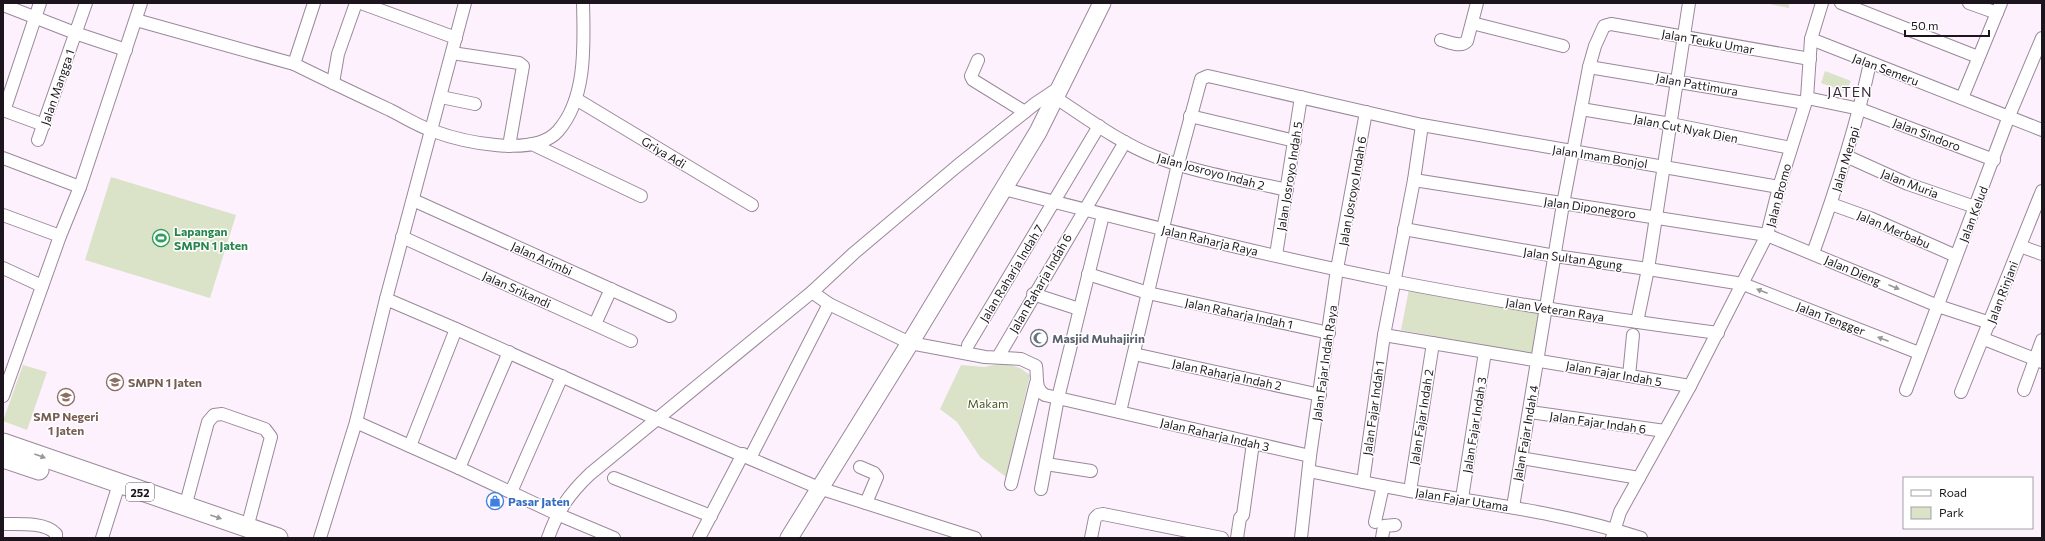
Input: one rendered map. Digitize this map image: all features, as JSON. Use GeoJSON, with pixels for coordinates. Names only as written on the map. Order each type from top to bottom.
{"type":"FeatureCollection","features":[{"type":"Feature","properties":{"kind":"main road"},"geometry":{"type":"LineString","coordinates":[[789,538],[1038,132],[1100,5]]}},
{"type":"Feature","properties":{"kind":"main road","name":"252"},"geometry":{"type":"LineString","coordinates":[[3,443],[118,490],[242,533],[278,538]]}},
{"type":"Feature","properties":{"kind":"main road","name":"252"},"geometry":{"type":"LineString","coordinates":[[3,458],[185,507],[242,533]]}},
{"type":"Feature","properties":{"kind":"street"},"geometry":{"type":"LineString","coordinates":[[40,3],[3,110],[44,125]]}},
{"type":"Feature","properties":{"kind":"street","name":"Jalan Mangga 1"},"geometry":{"type":"LineString","coordinates":[[38,140],[86,3]]}},
{"type":"Feature","properties":{"kind":"street"},"geometry":{"type":"LineString","coordinates":[[3,396],[5,382],[80,187],[141,3]]}},
{"type":"Feature","properties":{"kind":"street"},"geometry":{"type":"LineString","coordinates":[[294,64],[314,3]]}},
{"type":"Feature","properties":{"kind":"street"},"geometry":{"type":"LineString","coordinates":[[333,83],[338,54],[356,3]]}},
{"type":"Feature","properties":{"kind":"street"},"geometry":{"type":"LineString","coordinates":[[362,3],[456,38]]}},
{"type":"Feature","properties":{"kind":"street"},"geometry":{"type":"LineString","coordinates":[[320,538],[356,422],[402,237],[432,131],[465,3]]}},
{"type":"Feature","properties":{"kind":"street"},"geometry":{"type":"LineString","coordinates":[[136,20],[294,64],[432,131],[484,143],[509,146],[545,141],[558,131],[569,115],[576,100],[583,48],[584,3]]}},
{"type":"Feature","properties":{"kind":"street"},"geometry":{"type":"LineString","coordinates":[[1441,40],[1460,45],[1464,44],[1472,23],[1477,3]]}},
{"type":"Feature","properties":{"kind":"street","name":"Jalan Bromo"},"geometry":{"type":"LineString","coordinates":[[1614,534],[1620,512],[1690,386],[1767,235],[1779,187],[1806,100],[1811,39],[1822,3]]}},
{"type":"Feature","properties":{"kind":"street"},"geometry":{"type":"LineString","coordinates":[[1841,3],[1978,57]]}},
{"type":"Feature","properties":{"kind":"street"},"geometry":{"type":"LineString","coordinates":[[1962,98],[1999,8],[1969,3]]}},
{"type":"Feature","properties":{"kind":"street"},"geometry":{"type":"LineString","coordinates":[[3,5],[75,33],[126,50]]}},
{"type":"Feature","properties":{"kind":"street"},"geometry":{"type":"LineString","coordinates":[[1637,322],[1648,268],[1663,166],[1685,37],[1688,7]]}},
{"type":"Feature","properties":{"kind":"street"},"geometry":{"type":"LineString","coordinates":[[1472,23],[1563,46]]}},
{"type":"Feature","properties":{"kind":"street","name":"Jalan Teuku Umar"},"geometry":{"type":"LineString","coordinates":[[1606,24],[1810,59]]}},
{"type":"Feature","properties":{"kind":"street","name":"Jalan Fajar Indah 4"},"geometry":{"type":"LineString","coordinates":[[1513,507],[1530,412],[1537,360],[1563,204],[1589,67],[1595,46],[1606,24]]}},
{"type":"Feature","properties":{"kind":"street","name":"Jalan Kelud"},"geometry":{"type":"LineString","coordinates":[[1906,390],[2010,116],[2042,38]]}},
{"type":"Feature","properties":{"kind":"street","name":"Jalan Semeru"},"geometry":{"type":"LineString","coordinates":[[1811,39],[2010,116],[2042,130]]}},
{"type":"Feature","properties":{"kind":"street"},"geometry":{"type":"LineString","coordinates":[[452,53],[519,63],[523,66],[509,146]]}},
{"type":"Feature","properties":{"kind":"street"},"geometry":{"type":"LineString","coordinates":[[978,60],[971,76],[973,80],[1025,112]]}},
{"type":"Feature","properties":{"kind":"street","name":"Jalan Merapi"},"geometry":{"type":"LineString","coordinates":[[1813,253],[1831,204],[1846,156],[1860,109],[1870,63]]}},
{"type":"Feature","properties":{"kind":"street","name":"Jalan Pattimura"},"geometry":{"type":"LineString","coordinates":[[1589,67],[1860,109]]}},
{"type":"Feature","properties":{"kind":"street","name":"Jalan Imam Bonjol"},"geometry":{"type":"LineString","coordinates":[[1190,116],[1198,84],[1201,79],[1208,76],[1301,96],[1422,125],[1779,187]]}},
{"type":"Feature","properties":{"kind":"street"},"geometry":{"type":"LineString","coordinates":[[548,538],[557,514],[572,492],[590,474],[812,292],[854,253],[1025,112],[1058,92]]}},
{"type":"Feature","properties":{"kind":"street","name":"Jalan Josroyo Indah 2"},"geometry":{"type":"LineString","coordinates":[[1058,92],[1099,126],[1125,142],[1156,157],[1178,164],[1287,190]]}},
{"type":"Feature","properties":{"kind":"street","name":"Jalan Josroyo Indah 5"},"geometry":{"type":"LineString","coordinates":[[1276,255],[1301,96]]}},
{"type":"Feature","properties":{"kind":"street"},"geometry":{"type":"LineString","coordinates":[[440,97],[475,104]]}},
{"type":"Feature","properties":{"kind":"street","name":"Griya Adi"},"geometry":{"type":"LineString","coordinates":[[576,100],[752,205]]}},
{"type":"Feature","properties":{"kind":"street","name":"Jalan Cut Nyak Dien"},"geometry":{"type":"LineString","coordinates":[[1582,109],[1671,124],[1791,148]]}},
{"type":"Feature","properties":{"kind":"street","name":"Jalan Sindoro"},"geometry":{"type":"LineString","coordinates":[[1860,109],[1994,160]]}},
{"type":"Feature","properties":{"kind":"street","name":"Jalan Josroyo Indah 6"},"geometry":{"type":"LineString","coordinates":[[1337,270],[1366,112]]}},
{"type":"Feature","properties":{"kind":"street"},"geometry":{"type":"LineString","coordinates":[[1120,412],[1162,229],[1190,116],[1295,141]]}},
{"type":"Feature","properties":{"kind":"street","name":"Jalan Fajar Indah 1"},"geometry":{"type":"LineString","coordinates":[[1363,482],[1384,334],[1414,180],[1422,125]]}},
{"type":"Feature","properties":{"kind":"street","name":"Jalan Raharja Indah 7"},"geometry":{"type":"LineString","coordinates":[[968,345],[1099,126]]}},
{"type":"Feature","properties":{"kind":"street","name":"Jalan Raharja Indah 6"},"geometry":{"type":"LineString","coordinates":[[998,357],[1033,294],[1125,142]]}},
{"type":"Feature","properties":{"kind":"street"},"geometry":{"type":"LineString","coordinates":[[532,144],[641,196]]}},
{"type":"Feature","properties":{"kind":"street","name":"Jalan Muria"},"geometry":{"type":"LineString","coordinates":[[1846,156],[1908,184],[1975,207]]}},
{"type":"Feature","properties":{"kind":"street"},"geometry":{"type":"LineString","coordinates":[[3,158],[80,187]]}},
{"type":"Feature","properties":{"kind":"street","name":"Jalan Diponegoro"},"geometry":{"type":"LineString","coordinates":[[1414,180],[1767,235]]}},
{"type":"Feature","properties":{"kind":"street","name":"Jalan Raharja Raya"},"geometry":{"type":"LineString","coordinates":[[1004,189],[1162,229],[1337,270],[1394,281]]}},
{"type":"Feature","properties":{"kind":"street","name":"Jalan Rinjani"},"geometry":{"type":"LineString","coordinates":[[1961,392],[1984,339],[2042,191]]}},
{"type":"Feature","properties":{"kind":"street","name":"Jalan Arimbi"},"geometry":{"type":"LineString","coordinates":[[413,200],[670,316]]}},
{"type":"Feature","properties":{"kind":"street","name":"Jalan Merbabu"},"geometry":{"type":"LineString","coordinates":[[1831,204],[1870,218],[1956,256]]}},
{"type":"Feature","properties":{"kind":"street"},"geometry":{"type":"LineString","coordinates":[[3,215],[60,236]]}},
{"type":"Feature","properties":{"kind":"street"},"geometry":{"type":"LineString","coordinates":[[1041,489],[1058,398],[1103,215]]}},
{"type":"Feature","properties":{"kind":"street","name":"Jalan Sultan Agung"},"geometry":{"type":"LineString","coordinates":[[1404,229],[1555,256],[1648,268],[1743,284]]}},
{"type":"Feature","properties":{"kind":"street","name":"Jalan Dieng"},"geometry":{"type":"LineString","coordinates":[[1767,235],[1938,306],[1990,323]]}},
{"type":"Feature","properties":{"kind":"street","name":"Jalan Srikandi"},"geometry":{"type":"LineString","coordinates":[[402,237],[631,341]]}},
{"type":"Feature","properties":{"kind":"street"},"geometry":{"type":"LineString","coordinates":[[2020,246],[2042,254]]}},
{"type":"Feature","properties":{"kind":"street"},"geometry":{"type":"LineString","coordinates":[[3,268],[42,286]]}},
{"type":"Feature","properties":{"kind":"street","name":"Jalan Fajar Indah Raya"},"geometry":{"type":"LineString","coordinates":[[1301,538],[1310,456],[1337,270]]}},
{"type":"Feature","properties":{"kind":"street","name":"Jalan Raharja Indah 1"},"geometry":{"type":"LineString","coordinates":[[1088,274],[1148,293],[1329,333]]}},
{"type":"Feature","properties":{"kind":"street","name":"Jalan Veteran Raya"},"geometry":{"type":"LineString","coordinates":[[1394,281],[1546,309],[1718,333]]}},
{"type":"Feature","properties":{"kind":"street","name":"Jalan Tengger"},"geometry":{"type":"LineString","coordinates":[[1743,284],[1919,353]]}},
{"type":"Feature","properties":{"kind":"street"},"geometry":{"type":"LineString","coordinates":[[595,324],[611,290]]}},
{"type":"Feature","properties":{"kind":"street"},"geometry":{"type":"LineString","coordinates":[[812,292],[829,304],[910,343],[985,357],[1021,359],[1033,364],[1037,371],[1036,384],[1011,484]]}},
{"type":"Feature","properties":{"kind":"street"},"geometry":{"type":"LineString","coordinates":[[1033,294],[1079,309]]}},
{"type":"Feature","properties":{"kind":"street"},"geometry":{"type":"LineString","coordinates":[[386,299],[509,352],[657,419],[747,456],[819,488],[974,538]]}},
{"type":"Feature","properties":{"kind":"street"},"geometry":{"type":"LineString","coordinates":[[699,538],[747,456],[829,304]]}},
{"type":"Feature","properties":{"kind":"street"},"geometry":{"type":"LineString","coordinates":[[410,446],[456,329]]}},
{"type":"Feature","properties":{"kind":"street","name":"Jalan Fajar Indah 5"},"geometry":{"type":"LineString","coordinates":[[1384,334],[1690,386]]}},
{"type":"Feature","properties":{"kind":"street"},"geometry":{"type":"LineString","coordinates":[[1629,376],[1633,335]]}},
{"type":"Feature","properties":{"kind":"street"},"geometry":{"type":"LineString","coordinates":[[1984,339],[2039,361]]}},
{"type":"Feature","properties":{"kind":"street"},"geometry":{"type":"LineString","coordinates":[[2024,390],[2039,361],[2042,340]]}},
{"type":"Feature","properties":{"kind":"street","name":"Jalan Fajar Indah 2"},"geometry":{"type":"LineString","coordinates":[[1410,491],[1433,343]]}},
{"type":"Feature","properties":{"kind":"street"},"geometry":{"type":"LineString","coordinates":[[459,468],[509,352]]}},
{"type":"Feature","properties":{"kind":"street","name":"Jalan Fajar Indah 3"},"geometry":{"type":"LineString","coordinates":[[1462,498],[1485,352]]}},
{"type":"Feature","properties":{"kind":"street","name":"Jalan Raharja Indah 2"},"geometry":{"type":"LineString","coordinates":[[1134,354],[1320,395]]}},
{"type":"Feature","properties":{"kind":"street"},"geometry":{"type":"LineString","coordinates":[[511,492],[562,376]]}},
{"type":"Feature","properties":{"kind":"street","name":"Jalan Raharja Indah 3"},"geometry":{"type":"LineString","coordinates":[[1036,384],[1042,394],[1310,456]]}},
{"type":"Feature","properties":{"kind":"street","name":"Jalan Fajar Indah 6"},"geometry":{"type":"LineString","coordinates":[[1530,412],[1665,431]]}},
{"type":"Feature","properties":{"kind":"street"},"geometry":{"type":"LineString","coordinates":[[185,507],[208,422],[214,415],[222,414],[265,429],[270,434],[270,444],[242,533]]}},
{"type":"Feature","properties":{"kind":"street"},"geometry":{"type":"LineString","coordinates":[[356,422],[557,514],[614,538]]}},
{"type":"Feature","properties":{"kind":"street"},"geometry":{"type":"LineString","coordinates":[[1237,538],[1240,518],[1243,515],[1253,443]]}},
{"type":"Feature","properties":{"kind":"street"},"geometry":{"type":"LineString","coordinates":[[1521,458],[1639,478]]}},
{"type":"Feature","properties":{"kind":"street"},"geometry":{"type":"LineString","coordinates":[[1046,464],[1091,471]]}},
{"type":"Feature","properties":{"kind":"street"},"geometry":{"type":"LineString","coordinates":[[860,467],[874,473],[876,478],[866,503]]}},
{"type":"Feature","properties":{"kind":"street","name":"Jalan Fajar Utama"},"geometry":{"type":"LineString","coordinates":[[1309,471],[1410,491],[1513,507],[1614,534],[1641,538]]}},
{"type":"Feature","properties":{"kind":"street"},"geometry":{"type":"LineString","coordinates":[[614,478],[711,516]]}},
{"type":"Feature","properties":{"kind":"street"},"geometry":{"type":"LineString","coordinates":[[1375,522],[1383,486]]}},
{"type":"Feature","properties":{"kind":"street"},"geometry":{"type":"LineString","coordinates":[[102,538],[118,490]]}},
{"type":"Feature","properties":{"kind":"street"},"geometry":{"type":"LineString","coordinates":[[1091,538],[1095,518],[1098,514],[1222,538]]}},
{"type":"Feature","properties":{"kind":"street"},"geometry":{"type":"LineString","coordinates":[[3,524],[53,530],[56,534],[56,538]]}},
{"type":"Feature","properties":{"kind":"street"},"geometry":{"type":"LineString","coordinates":[[1382,538],[1384,526],[1395,525]]}},
{"type":"Feature","properties":{"kind":"green space"},"geometry":{"type":"Polygon","coordinates":[[[1765,3],[1789,3],[1789,8],[1765,3]]]}},
{"type":"Feature","properties":{"kind":"green space"},"geometry":{"type":"Polygon","coordinates":[[[1825,71],[1851,81],[1846,92],[1821,83],[1825,71]]]}},
{"type":"Feature","properties":{"kind":"green space","name":"Lapangan SMPN 1 Jaten"},"geometry":{"type":"Polygon","coordinates":[[[111,177],[236,215],[210,298],[85,260],[111,177]]]}},
{"type":"Feature","properties":{"kind":"green space"},"geometry":{"type":"Polygon","coordinates":[[[1409,289],[1540,312],[1532,354],[1401,330],[1409,289]]]}},
{"type":"Feature","properties":{"kind":"green space","name":"Makam"},"geometry":{"type":"Polygon","coordinates":[[[1004,363],[1020,368],[1030,375],[1006,477],[980,457],[957,422],[940,409],[961,365],[984,367],[1004,363]]]}},
{"type":"Feature","properties":{"kind":"green space"},"geometry":{"type":"Polygon","coordinates":[[[23,365],[47,372],[27,430],[3,421],[23,365]]]}},
{"type":"Feature","properties":{"kind":"place","name":"Lapangan SMPN 1 Jaten"},"geometry":{"type":"Point","coordinates":[161,238]}},
{"type":"Feature","properties":{"kind":"place","name":"Masjid Muhajirin"},"geometry":{"type":"Point","coordinates":[1039,338]}},
{"type":"Feature","properties":{"kind":"place","name":"SMPN 1 Jaten"},"geometry":{"type":"Point","coordinates":[115,382]}},
{"type":"Feature","properties":{"kind":"place","name":"SMP Negeri 1 Jaten"},"geometry":{"type":"Point","coordinates":[66,397]}},
{"type":"Feature","properties":{"kind":"place","name":"Pasar Jaten"},"geometry":{"type":"Point","coordinates":[495,501]}},
{"type":"Feature","properties":{"kind":"district","name":"JATEN"},"geometry":{"type":"Point","coordinates":[1850,91]}}]}
